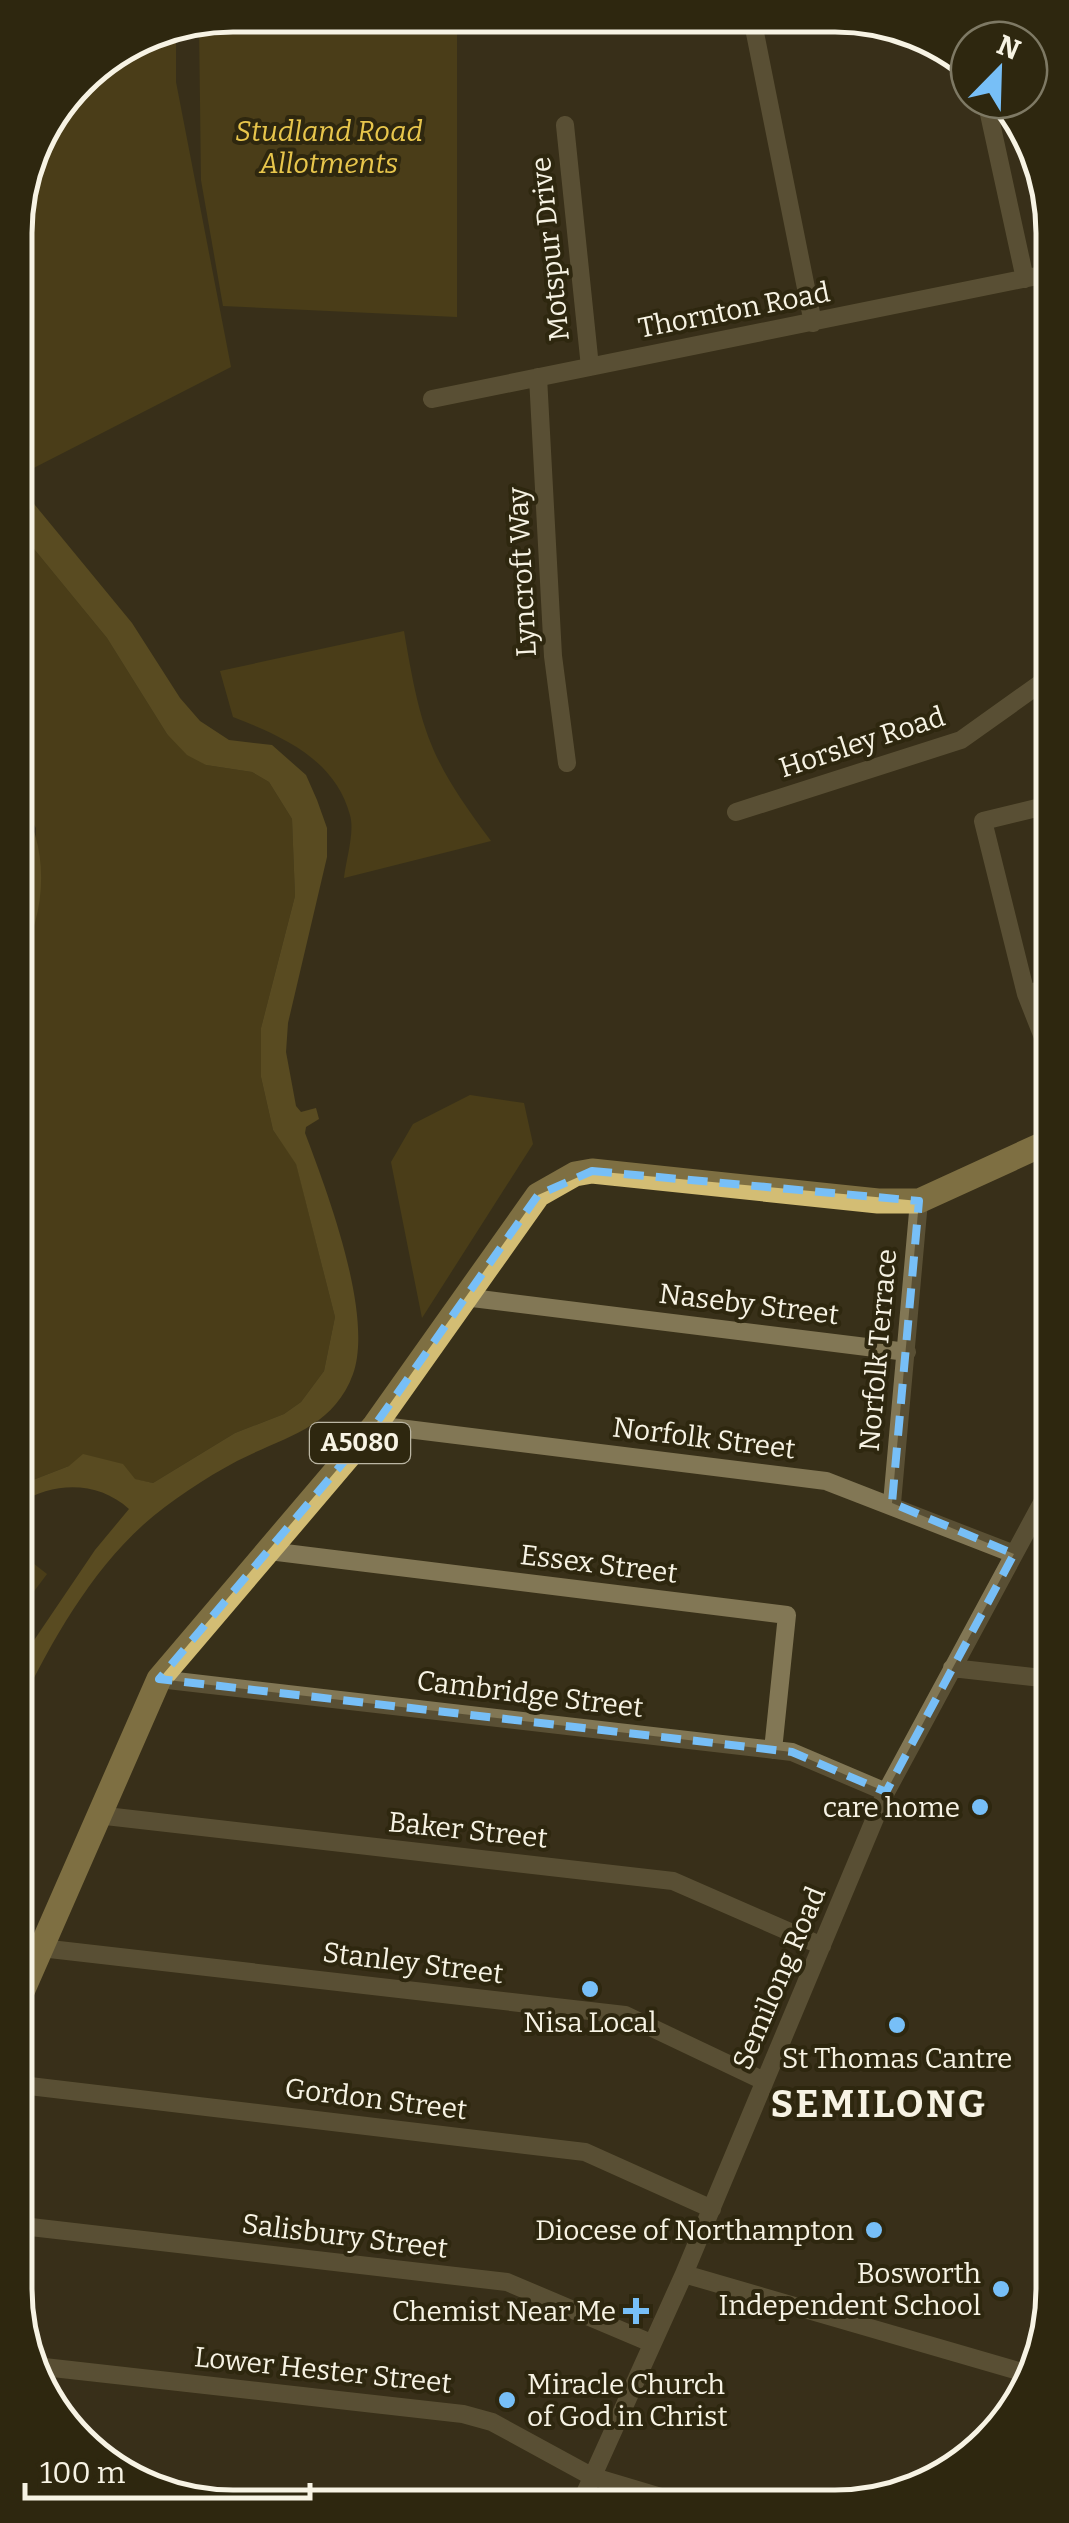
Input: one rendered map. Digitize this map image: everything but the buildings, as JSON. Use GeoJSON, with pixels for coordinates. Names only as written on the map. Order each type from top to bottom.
{"type":"FeatureCollection","features":[{"type":"Feature","properties":{"kind":"main road","name":"A5080"},"geometry":{"type":"LineString","coordinates":[[33,1968],[159,1679],[375,1425],[538,1195],[575,1174],[592,1171],[918,1202],[1036,1147]]}},
{"type":"Feature","properties":{"kind":"street"},"geometry":{"type":"LineString","coordinates":[[755,32],[813,322]]}},
{"type":"Feature","properties":{"kind":"street"},"geometry":{"type":"LineString","coordinates":[[990,120],[1025,279]]}},
{"type":"Feature","properties":{"kind":"street","name":"Motspur Drive"},"geometry":{"type":"LineString","coordinates":[[566,125],[590,367]]}},
{"type":"Feature","properties":{"kind":"street","name":"Thornton Road"},"geometry":{"type":"LineString","coordinates":[[432,399],[1036,276]]}},
{"type":"Feature","properties":{"kind":"street","name":"Lyncroft Way"},"geometry":{"type":"LineString","coordinates":[[538,378],[553,656],[566,763]]}},
{"type":"Feature","properties":{"kind":"street","name":"Horsley Road"},"geometry":{"type":"LineString","coordinates":[[736,812],[961,740],[1036,687]]}},
{"type":"Feature","properties":{"kind":"street"},"geometry":{"type":"LineString","coordinates":[[1036,808],[982,821],[1036,1020]]}},
{"type":"Feature","properties":{"kind":"street"},"geometry":{"type":"LineString","coordinates":[[1026,994],[1036,991]]}},
{"type":"Feature","properties":{"kind":"street","name":"Norfolk Terrace"},"geometry":{"type":"LineString","coordinates":[[892,1503],[918,1202]]}},
{"type":"Feature","properties":{"kind":"street","name":"Naseby Street"},"geometry":{"type":"LineString","coordinates":[[464,1297],[908,1352]]}},
{"type":"Feature","properties":{"kind":"street","name":"Norfolk Street"},"geometry":{"type":"LineString","coordinates":[[375,1425],[826,1481],[892,1503],[1014,1554]]}},
{"type":"Feature","properties":{"kind":"street","name":"Semilong Road"},"geometry":{"type":"LineString","coordinates":[[585,2490],[712,2210],[886,1792],[1036,1515]]}},
{"type":"Feature","properties":{"kind":"street"},"geometry":{"type":"LineString","coordinates":[[1030,1526],[1036,1527]]}},
{"type":"Feature","properties":{"kind":"street","name":"Essex Street"},"geometry":{"type":"LineString","coordinates":[[268,1551],[787,1615],[773,1750]]}},
{"type":"Feature","properties":{"kind":"street"},"geometry":{"type":"LineString","coordinates":[[952,1668],[1036,1678]]}},
{"type":"Feature","properties":{"kind":"street","name":"Cambridge Street"},"geometry":{"type":"LineString","coordinates":[[159,1679],[792,1752],[886,1792]]}},
{"type":"Feature","properties":{"kind":"street","name":"Baker Street"},"geometry":{"type":"LineString","coordinates":[[97,1816],[673,1881],[822,1946]]}},
{"type":"Feature","properties":{"kind":"street","name":"Stanley Street"},"geometry":{"type":"LineString","coordinates":[[42,1948],[625,2015],[764,2080]]}},
{"type":"Feature","properties":{"kind":"street","name":"Gordon Street"},"geometry":{"type":"LineString","coordinates":[[33,2086],[585,2152],[712,2210]]}},
{"type":"Feature","properties":{"kind":"street","name":"Salisbury Street"},"geometry":{"type":"LineString","coordinates":[[33,2227],[507,2282],[651,2343]]}},
{"type":"Feature","properties":{"kind":"street"},"geometry":{"type":"LineString","coordinates":[[684,2274],[1019,2371]]}},
{"type":"Feature","properties":{"kind":"street","name":"Lower Hester Street"},"geometry":{"type":"LineString","coordinates":[[48,2368],[462,2414],[492,2422],[591,2476],[638,2490]]}},
{"type":"Feature","properties":{"kind":"highlighted area"},"geometry":{"type":"Polygon","coordinates":[[[592,1171],[919,1201],[892,1503],[1014,1554],[886,1792],[792,1752],[159,1679],[375,1425],[538,1195],[592,1171]]]}},
{"type":"Feature","properties":{"kind":"green space","name":"Studland Road Allotments"},"geometry":{"type":"Polygon","coordinates":[[[233,32],[457,32],[457,317],[223,306],[201,180],[199,36],[233,32]]]}},
{"type":"Feature","properties":{"kind":"green space"},"geometry":{"type":"Polygon","coordinates":[[[176,41],[176,82],[231,367],[33,468],[33,220],[39,181],[59,133],[91,91],[133,59],[176,41]]]}},
{"type":"Feature","properties":{"kind":"green space"},"geometry":{"type":"Polygon","coordinates":[[[33,548],[107,638],[167,734],[206,765],[252,772],[269,782],[292,819],[295,896],[261,1028],[261,1077],[273,1130],[296,1163],[335,1317],[324,1371],[301,1402],[284,1414],[235,1433],[153,1483],[69,1466],[33,1480],[33,548]]]}},
{"type":"Feature","properties":{"kind":"green space"},"geometry":{"type":"Polygon","coordinates":[[[404,631],[416,695],[431,743],[454,787],[491,841],[344,878],[351,829],[343,795],[319,764],[304,752],[233,717],[220,671],[404,631]]]}},
{"type":"Feature","properties":{"kind":"green space"},"geometry":{"type":"Polygon","coordinates":[[[470,1095],[524,1103],[533,1144],[422,1318],[391,1162],[413,1124],[470,1095]]]}},
{"type":"Feature","properties":{"kind":"green space"},"geometry":{"type":"Polygon","coordinates":[[[33,1563],[47,1574],[33,1593],[33,1563]]]}},
{"type":"Feature","properties":{"kind":"shaded area"},"geometry":{"type":"Polygon","coordinates":[[[33,503],[132,623],[180,698],[200,721],[229,740],[272,745],[306,775],[317,800],[327,828],[327,857],[288,1023],[286,1052],[296,1106],[301,1112],[316,1108],[319,1119],[306,1127],[305,1133],[345,1253],[353,1287],[358,1349],[344,1393],[320,1419],[200,1482],[153,1516],[124,1544],[73,1610],[33,1681],[33,1642],[95,1550],[129,1509],[104,1493],[76,1487],[33,1496],[33,1480],[69,1466],[83,1454],[123,1464],[135,1479],[153,1483],[235,1433],[284,1414],[301,1402],[324,1371],[335,1317],[296,1164],[273,1130],[261,1077],[261,1028],[295,896],[292,819],[269,782],[252,772],[206,765],[187,755],[167,734],[107,638],[33,548],[33,503]]]}},
{"type":"Feature","properties":{"kind":"shaded area"},"geometry":{"type":"Polygon","coordinates":[[[33,829],[41,880],[33,929],[33,829]]]}},
{"type":"Feature","properties":{"kind":"place","name":"care home"},"geometry":{"type":"Point","coordinates":[980,1807]}},
{"type":"Feature","properties":{"kind":"place","name":"Nisa Local"},"geometry":{"type":"Point","coordinates":[590,1989]}},
{"type":"Feature","properties":{"kind":"place","name":"St Thomas Cantre"},"geometry":{"type":"Point","coordinates":[897,2025]}},
{"type":"Feature","properties":{"kind":"place","name":"Diocese of Northampton"},"geometry":{"type":"Point","coordinates":[874,2230]}},
{"type":"Feature","properties":{"kind":"place","name":"Bosworth Independent School"},"geometry":{"type":"Point","coordinates":[1001,2289]}},
{"type":"Feature","properties":{"kind":"place","name":"Chemist Near Me"},"geometry":{"type":"Point","coordinates":[636,2311]}},
{"type":"Feature","properties":{"kind":"place","name":"Miracle Church of God in Christ"},"geometry":{"type":"Point","coordinates":[507,2400]}},
{"type":"Feature","properties":{"kind":"district","name":"SEMILONG"},"geometry":{"type":"Point","coordinates":[879,2104]}}]}
